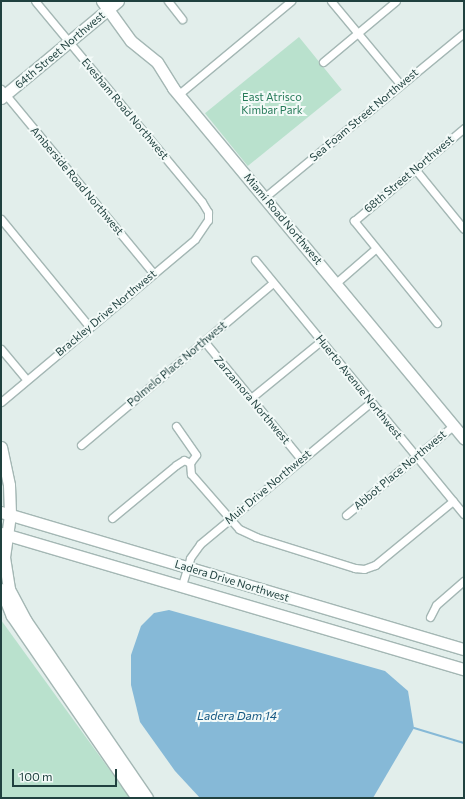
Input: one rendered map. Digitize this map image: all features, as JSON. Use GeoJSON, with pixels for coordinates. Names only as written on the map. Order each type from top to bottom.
{"type":"FeatureCollection","features":[{"type":"Feature","properties":{"kind":"street","name":"Evesham Road Northwest"},"geometry":{"type":"LineString","coordinates":[[35,1],[202,202],[208,212],[208,220]]}},
{"type":"Feature","properties":{"kind":"street","name":"64th Street Northwest"},"geometry":{"type":"LineString","coordinates":[[2,94],[69,42],[106,5],[118,1]]}},
{"type":"Feature","properties":{"kind":"street"},"geometry":{"type":"LineString","coordinates":[[168,1],[182,18]]}},
{"type":"Feature","properties":{"kind":"street"},"geometry":{"type":"LineString","coordinates":[[179,94],[291,1]]}},
{"type":"Feature","properties":{"kind":"street"},"geometry":{"type":"LineString","coordinates":[[330,1],[401,85]]}},
{"type":"Feature","properties":{"kind":"street"},"geometry":{"type":"LineString","coordinates":[[323,62],[396,1]]}},
{"type":"Feature","properties":{"kind":"street","name":"Miami Road Northwest"},"geometry":{"type":"LineString","coordinates":[[106,5],[131,41],[156,62],[179,94],[454,425],[464,439]]}},
{"type":"Feature","properties":{"kind":"street","name":"Sea Foam Street Northwest"},"geometry":{"type":"LineString","coordinates":[[265,197],[464,33]]}},
{"type":"Feature","properties":{"kind":"street","name":"Amberside Road Northwest"},"geometry":{"type":"LineString","coordinates":[[2,94],[153,273]]}},
{"type":"Feature","properties":{"kind":"street","name":"68th Street Northwest"},"geometry":{"type":"LineString","coordinates":[[375,249],[354,221],[464,128]]}},
{"type":"Feature","properties":{"kind":"street"},"geometry":{"type":"LineString","coordinates":[[415,169],[464,229]]}},
{"type":"Feature","properties":{"kind":"street"},"geometry":{"type":"LineString","coordinates":[[1,219],[90,326]]}},
{"type":"Feature","properties":{"kind":"street","name":"Brackley Drive Northwest"},"geometry":{"type":"LineString","coordinates":[[1,402],[195,239],[208,220]]}},
{"type":"Feature","properties":{"kind":"street"},"geometry":{"type":"LineString","coordinates":[[336,283],[375,249],[436,323]]}},
{"type":"Feature","properties":{"kind":"street","name":"Huerto Avenue Northwest"},"geometry":{"type":"LineString","coordinates":[[255,260],[464,514]]}},
{"type":"Feature","properties":{"kind":"street","name":"Polmelo Place Northwest"},"geometry":{"type":"LineString","coordinates":[[81,445],[273,283]]}},
{"type":"Feature","properties":{"kind":"street","name":"Zarzamora Northwest"},"geometry":{"type":"LineString","coordinates":[[204,341],[301,459]]}},
{"type":"Feature","properties":{"kind":"street"},"geometry":{"type":"LineString","coordinates":[[251,398],[321,341]]}},
{"type":"Feature","properties":{"kind":"street"},"geometry":{"type":"LineString","coordinates":[[1,348],[27,380]]}},
{"type":"Feature","properties":{"kind":"street","name":"Muir Drive Northwest"},"geometry":{"type":"LineString","coordinates":[[182,585],[188,567],[200,544],[371,402]]}},
{"type":"Feature","properties":{"kind":"street","name":"Abbot Place Northwest"},"geometry":{"type":"LineString","coordinates":[[346,515],[454,425]]}},
{"type":"Feature","properties":{"kind":"street"},"geometry":{"type":"LineString","coordinates":[[176,426],[193,448],[196,455],[190,463],[191,474],[239,529],[251,535],[364,569],[382,561],[453,501]]}},
{"type":"Feature","properties":{"kind":"street"},"geometry":{"type":"LineString","coordinates":[[1,447],[8,469],[4,533],[5,577],[16,604],[147,798]]}},
{"type":"Feature","properties":{"kind":"street"},"geometry":{"type":"LineString","coordinates":[[112,518],[176,465],[184,460],[190,463]]}},
{"type":"Feature","properties":{"kind":"street","name":"Ladera Drive Northwest"},"geometry":{"type":"LineString","coordinates":[[5,513],[464,649]]}},
{"type":"Feature","properties":{"kind":"street","name":"Ladera Drive Northwest"},"geometry":{"type":"LineString","coordinates":[[4,533],[464,669]]}},
{"type":"Feature","properties":{"kind":"street"},"geometry":{"type":"LineString","coordinates":[[430,617],[436,605],[464,581]]}},
{"type":"Feature","properties":{"kind":"street"},"geometry":{"type":"LineString","coordinates":[[1,589],[12,616],[137,798]]}},
{"type":"Feature","properties":{"kind":"green space","name":"East Atrisco Kimbar Park"},"geometry":{"type":"Polygon","coordinates":[[[299,37],[342,90],[248,166],[205,113],[299,37]]]}},
{"type":"Feature","properties":{"kind":"green space"},"geometry":{"type":"Polygon","coordinates":[[[1,620],[130,798],[1,798],[1,620]]]}},
{"type":"Feature","properties":{"kind":"water","name":"Ladera Dam 14"},"geometry":{"type":"Polygon","coordinates":[[[169,610],[385,671],[408,691],[414,728],[373,798],[200,798],[175,771],[140,722],[131,685],[131,655],[141,626],[154,613],[169,610]]]}},
{"type":"Feature","properties":{"kind":"waterway"},"geometry":{"type":"LineString","coordinates":[[414,728],[464,743]]}}]}
